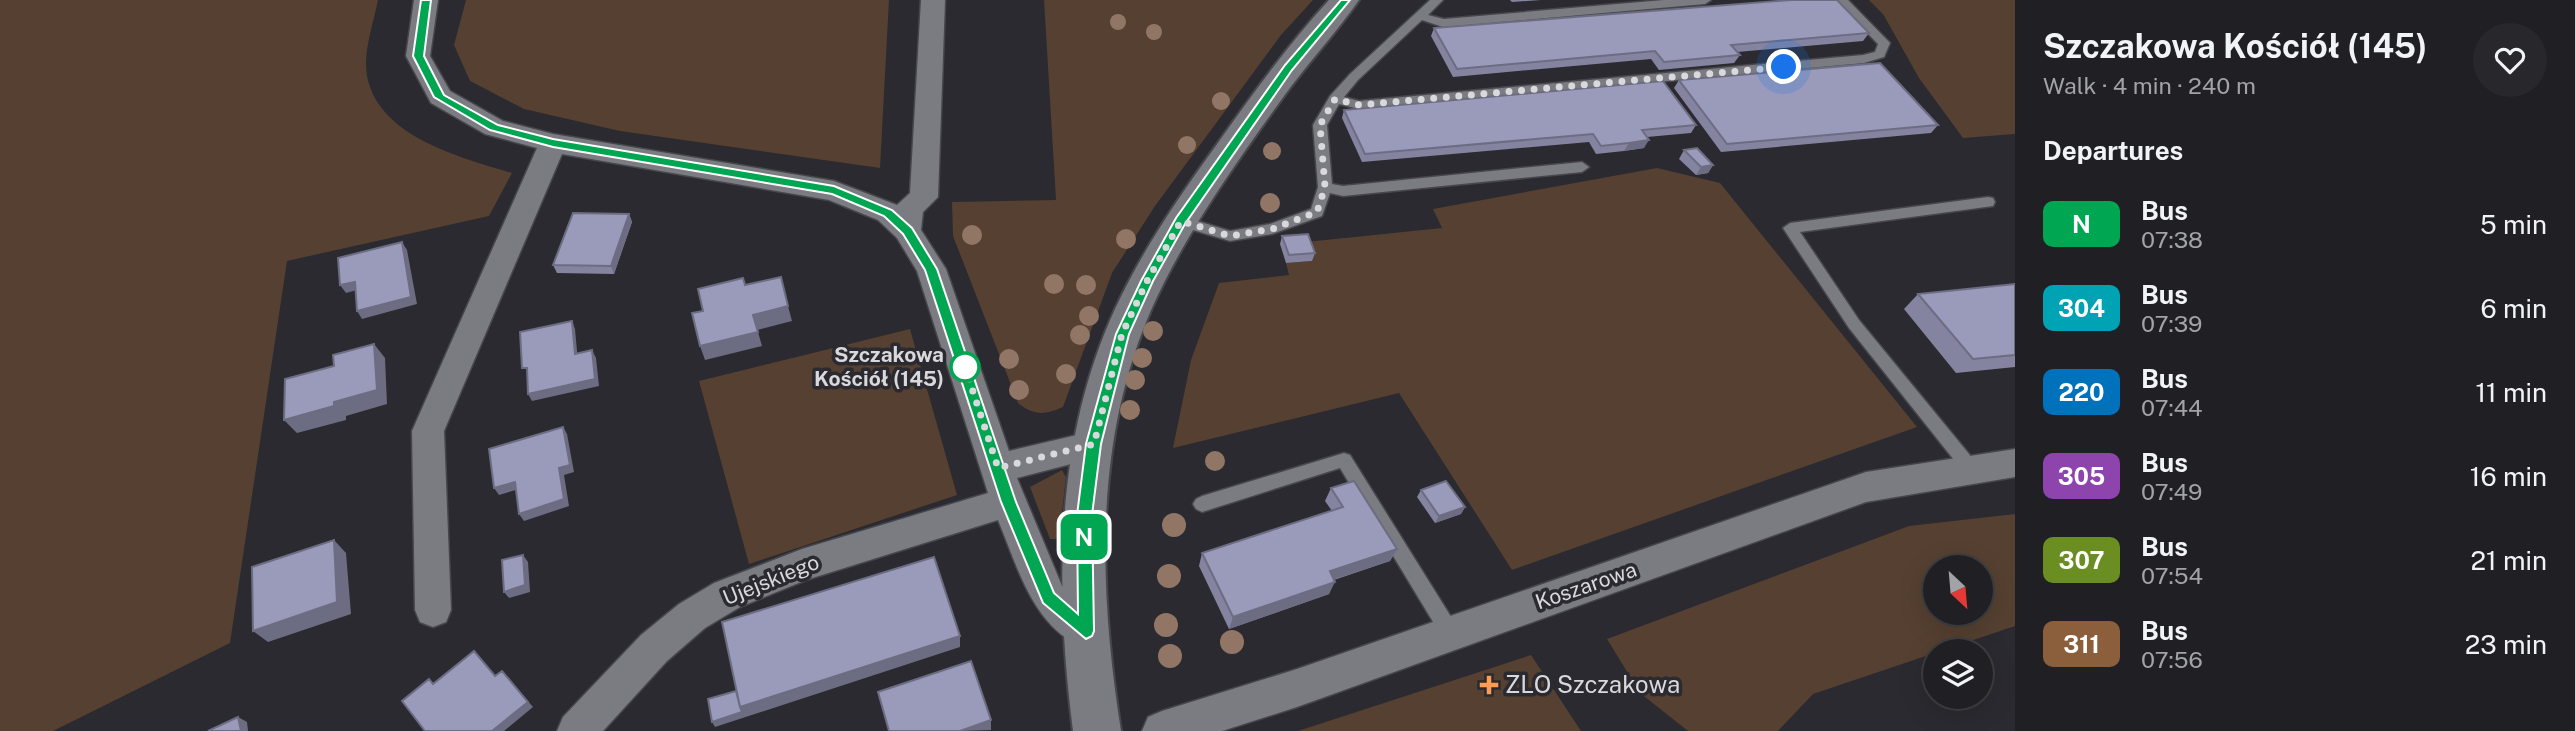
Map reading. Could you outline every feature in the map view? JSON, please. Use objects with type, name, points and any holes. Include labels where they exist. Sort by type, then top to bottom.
[{"type":"street","points":[[426,0],[418,56],[440,97],[494,128],[553,143],[834,191],[888,213],[907,231],[931,269],[1003,485],[1048,598],[1086,631]]},
{"type":"street","points":[[907,231],[909,208],[924,197],[933,0]]},
{"type":"street","points":[[1097,731],[1088,671],[1085,515],[1094,444],[1122,334],[1147,281],[1181,221],[1289,68],[1345,0]]},
{"type":"street","points":[[433,610],[428,432],[553,143]]},
{"type":"street","name":"Ujejskiego","points":[[578,731],[654,648],[692,616],[727,595],[1003,485],[1094,444]]},
{"type":"street","name":"Koszarowa","points":[[1162,731],[1451,634],[1866,487],[2015,463]]},
{"type":"lane","points":[[1181,221],[1230,236],[1272,229],[1317,212],[1325,187],[1320,125],[1335,99],[1354,77],[1437,0]]},
{"type":"lane","points":[[1420,16],[1443,23],[1705,0]]},
{"type":"lane","points":[[1335,99],[1359,105],[1864,60],[1880,54],[1884,43],[1841,0]]},
{"type":"lane","points":[[1325,187],[1343,191],[1583,166]]},
{"type":"lane","points":[[1972,470],[1854,324],[1790,228],[1988,202]]},
{"type":"lane","points":[[1202,504],[1344,460],[1451,634]]},
{"type":"shaded area","points":[[0,0],[378,0],[366,64],[370,88],[382,108],[399,125],[420,139],[467,159],[512,173],[489,216],[287,261],[230,643],[53,731],[0,731]]},
{"type":"shaded area","points":[[466,0],[889,0],[880,168],[620,131],[524,109],[470,81],[454,45]]},
{"type":"shaded area","points":[[1044,0],[1313,0],[1281,35],[1155,206],[1112,273],[1063,407],[1040,413],[1018,403],[953,236],[952,202],[1056,200]]},
{"type":"shaded area","points":[[1869,0],[2015,0],[2015,134],[1963,138],[1919,78],[1883,14]]},
{"type":"shaded area","points":[[1657,168],[1720,183],[1917,427],[1512,570],[1399,393],[1173,448],[1191,360],[1219,283],[1289,275],[1286,263],[1312,261],[1306,242],[1442,228],[1433,209]]},
{"type":"shaded area","points":[[910,329],[957,495],[749,564],[699,381]]},
{"type":"shaded area","points":[[1062,470],[1066,477],[1059,539],[1050,539],[1030,487]]},
{"type":"shaded area","points":[[2015,514],[2015,626],[1976,639],[1923,639],[1923,657],[1813,694],[1778,731],[1688,731],[1640,693],[1607,639],[1909,526]]},
{"type":"shaded area","name":"ZLO Szczakowa","points":[[1531,655],[1581,731],[1298,731]]},
{"type":"building","points":[[1791,0],[1837,0],[1869,33],[1731,45],[1740,55],[1664,62],[1655,51],[1457,69],[1434,28]]},
{"type":"building","points":[[1880,63],[1938,125],[1727,144],[1679,80]]},
{"type":"building","points":[[1663,81],[1696,125],[1642,130],[1649,140],[1601,146],[1593,134],[1365,154],[1344,110]]},
{"type":"building","points":[[1697,148],[1713,165],[1701,167],[1684,150]]},
{"type":"building","points":[[573,213],[629,214],[611,266],[553,265]]},
{"type":"building","points":[[1308,234],[1315,253],[1289,255],[1282,236]]},
{"type":"building","points":[[402,242],[411,297],[357,311],[355,282],[340,285],[338,258]]},
{"type":"building","points":[[781,277],[788,306],[753,315],[758,332],[700,346],[692,313],[703,311],[698,289],[743,278],[745,285]]},
{"type":"building","points":[[2015,284],[2015,355],[1973,359],[1918,294]]},
{"type":"building","points":[[572,321],[575,354],[592,350],[595,379],[528,394],[527,368],[522,368],[520,332]]},
{"type":"building","points":[[374,344],[377,390],[284,420],[285,379],[334,366],[333,355]]},
{"type":"building","points":[[563,427],[570,465],[559,468],[564,499],[519,514],[515,482],[494,488],[489,449]]},
{"type":"building","points":[[1354,481],[1397,549],[1330,571],[1335,582],[1233,617],[1202,553],[1343,507],[1331,488]]},
{"type":"building","points":[[1446,481],[1465,507],[1439,516],[1421,490]]},
{"type":"building","points":[[334,540],[337,602],[253,631],[252,567]]},
{"type":"building","points":[[523,555],[525,585],[504,592],[502,560]]},
{"type":"building","points":[[934,557],[960,636],[740,707],[722,622]]},
{"type":"building","points":[[474,651],[495,676],[502,671],[528,702],[492,731],[425,731],[402,701],[429,679],[433,684]]},
{"type":"building","points":[[971,661],[991,720],[960,731],[889,731],[878,692]]},
{"type":"building","points":[[736,691],[742,712],[712,722],[708,699]]},
{"type":"building","points":[[238,717],[241,731],[208,731]]},
{"type":"bus line","name":"N","points":[[426,0],[418,56],[440,97],[494,128],[553,143],[834,191],[888,213],[907,231],[931,269],[1008,502],[1048,598],[1086,631],[1085,515],[1094,444],[1105,392],[1122,334],[1147,281],[1181,221],[1289,68],[1318,29],[1345,0]]},
{"type":"place","name":"Szczakowa Kościół (145)","points":[[965,367]]},
{"type":"place","name":"ZLO Szczakowa","points":[[1489,685]]},
{"type":"route","points":[[965,367],[998,468],[1094,444],[1105,392],[1122,334],[1147,281],[1181,221],[1230,236],[1272,229],[1317,212],[1325,187],[1320,125],[1335,99],[1359,105],[1784,67]]}]
